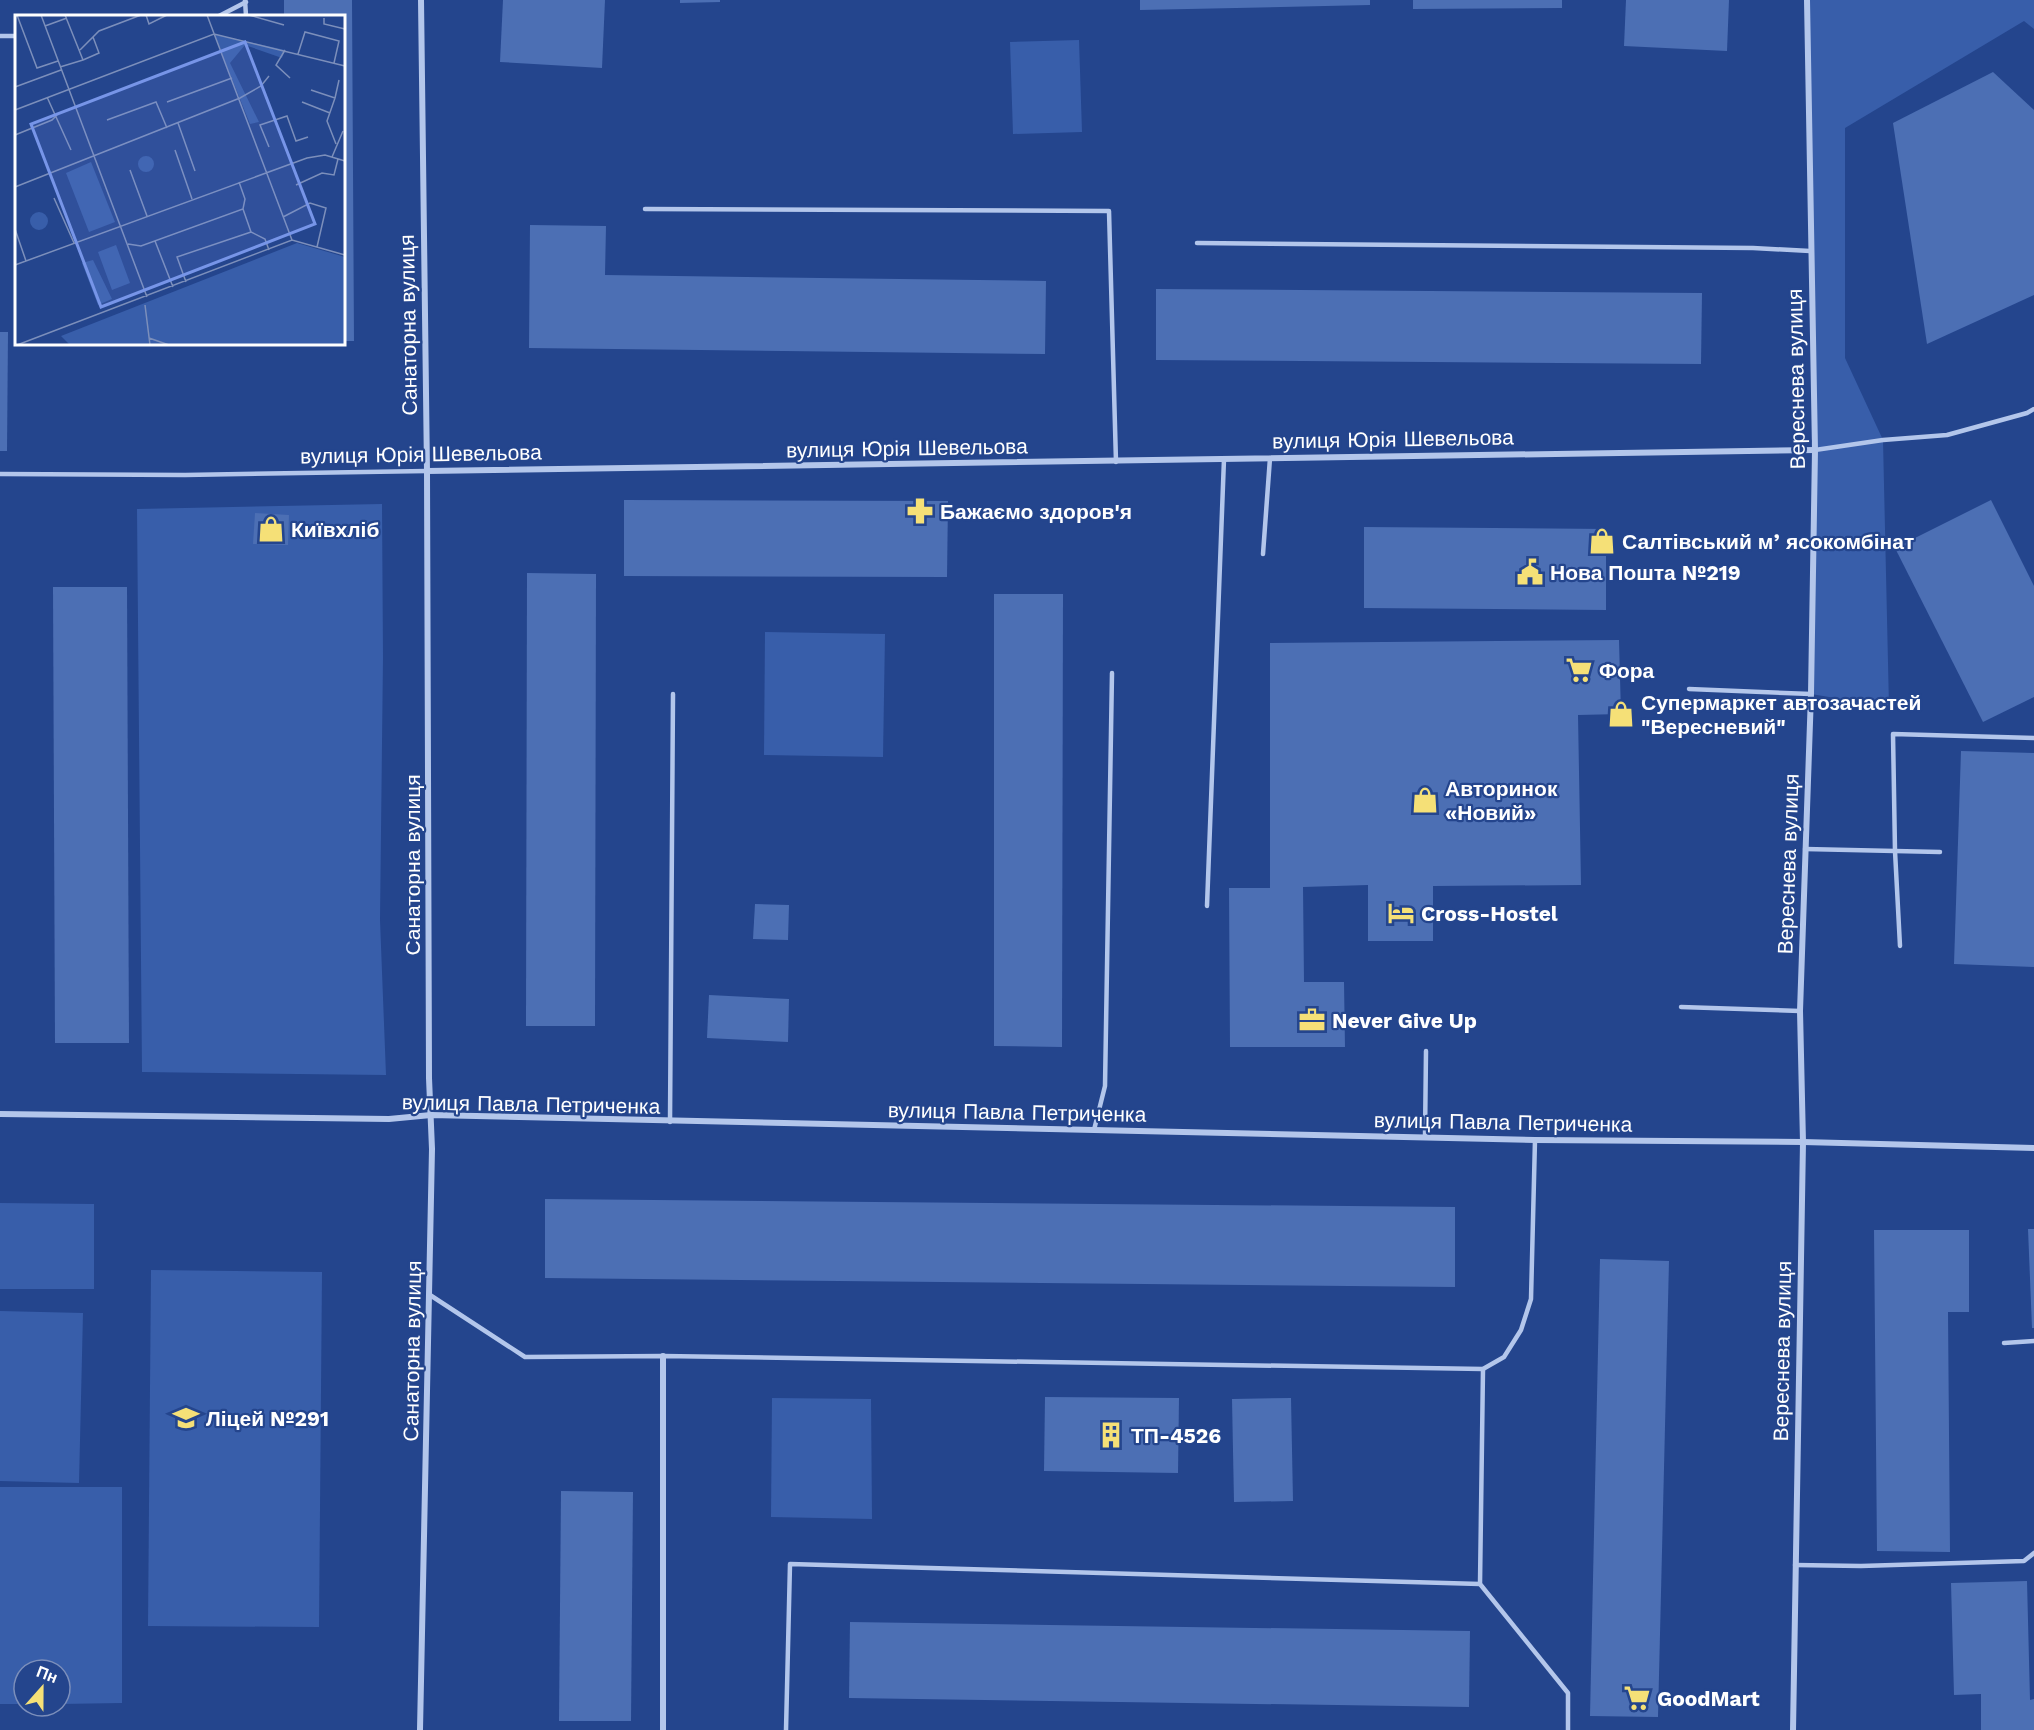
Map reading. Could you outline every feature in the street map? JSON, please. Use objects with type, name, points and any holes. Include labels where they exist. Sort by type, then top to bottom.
[{"type":"street","name":"Санаторна вулиця","points":[[420,1730],[432,1149],[421,0]]},
{"type":"street","name":"Вереснева вулиця","points":[[1793,1730],[1803,1142],[1800,1011],[1811,694],[1815,450],[1807,0]]},
{"type":"street","name":"вулиця Юрія Шевельова","points":[[427,471],[1815,450]]},
{"type":"street","name":"вулиця Павла Петриченка","points":[[0,1114],[389,1119],[431,1115],[1535,1140],[1803,1142],[2034,1148]]},
{"type":"street","points":[[663,1356],[663,1730]]},
{"type":"lane","points":[[221,15],[245,1]]},
{"type":"lane","points":[[645,209],[1109,211],[1116,462]]},
{"type":"lane","points":[[1197,243],[1730,248],[1810,251]]},
{"type":"lane","points":[[1815,450],[1883,440],[1947,435],[2027,413],[2034,409]]},
{"type":"lane","points":[[1263,554],[1270,457]]},
{"type":"lane","points":[[1207,906],[1224,459]]},
{"type":"lane","name":"вулиця Юрія Шевельова","points":[[0,474],[147,475],[427,471]]},
{"type":"lane","points":[[1094,1130],[1105,1086],[1112,673]]},
{"type":"lane","points":[[1689,689],[1811,694]]},
{"type":"lane","points":[[670,1122],[673,694]]},
{"type":"lane","points":[[1900,946],[1895,851],[1893,734],[2034,738]]},
{"type":"lane","points":[[1805,849],[1940,852]]},
{"type":"lane","points":[[1681,1007],[1800,1011]]},
{"type":"lane","points":[[1425,1137],[1426,1051]]},
{"type":"lane","points":[[430,1295],[525,1357],[663,1356],[1483,1369],[1504,1357],[1521,1330],[1531,1299],[1535,1140]]},
{"type":"lane","points":[[2004,1343],[2034,1341]]},
{"type":"lane","points":[[1483,1369],[1480,1584],[1568,1693],[1568,1730]]},
{"type":"lane","points":[[1795,1565],[1861,1566],[2024,1561],[2034,1552]]},
{"type":"lane","points":[[786,1730],[790,1564],[1480,1584]]},
{"type":"shaded area","points":[[1807,0],[2034,0],[2034,29],[2024,21],[1845,128],[1845,358],[1883,440],[1889,707],[1811,694],[1815,450]]},
{"type":"shaded area","points":[[1079,40],[1082,132],[1013,134],[1010,42]]},
{"type":"shaded area","points":[[382,504],[380,920],[386,1075],[142,1072],[137,509]]},
{"type":"shaded area","points":[[765,632],[885,634],[883,757],[764,755]]},
{"type":"shaded area","points":[[0,1203],[94,1204],[94,1289],[0,1289]]},
{"type":"shaded area","points":[[151,1270],[322,1272],[319,1627],[148,1626]]},
{"type":"shaded area","points":[[0,1311],[83,1313],[79,1483],[0,1481]]},
{"type":"shaded area","points":[[772,1398],[871,1399],[872,1519],[771,1517]]},
{"type":"shaded area","points":[[0,1487],[122,1487],[122,1703],[72,1704],[72,1658],[12,1658],[12,1704],[0,1704]]},
{"type":"building","points":[[284,0],[352,0],[354,341],[345,341],[345,15],[284,15]]},
{"type":"building","points":[[503,0],[605,0],[602,68],[500,62]]},
{"type":"building","points":[[680,0],[720,0],[720,2],[680,3]]},
{"type":"building","points":[[1140,0],[1370,0],[1370,5],[1140,10]]},
{"type":"building","points":[[1413,0],[1562,0],[1562,8],[1413,9]]},
{"type":"building","points":[[1626,0],[1729,0],[1727,51],[1624,46]]},
{"type":"building","points":[[1993,72],[2034,110],[2034,295],[1927,344],[1893,123]]},
{"type":"building","points":[[530,225],[606,226],[605,275],[1046,281],[1045,354],[529,348]]},
{"type":"building","points":[[1156,289],[1702,293],[1701,364],[1156,360]]},
{"type":"building","points":[[0,332],[8,332],[7,451],[0,451]]},
{"type":"building","points":[[624,500],[948,501],[947,577],[624,576]]},
{"type":"building","points":[[1991,500],[2034,586],[2034,697],[1983,722],[1895,548]]},
{"type":"building","name":"Київхліб","points":[[255,513],[289,515],[288,545],[253,544]]},
{"type":"building","points":[[1364,527],[1606,529],[1606,610],[1364,608]]},
{"type":"building","points":[[527,573],[596,574],[595,1026],[526,1026]]},
{"type":"building","points":[[53,587],[127,587],[129,1043],[55,1043]]},
{"type":"building","points":[[994,594],[1063,594],[1062,1047],[994,1046]]},
{"type":"building","name":"Авторинок «Новий»","points":[[1619,640],[1621,714],[1578,715],[1581,885],[1433,886],[1433,941],[1368,941],[1368,885],[1303,887],[1304,982],[1344,982],[1345,1047],[1230,1047],[1229,888],[1270,888],[1270,643]]},
{"type":"building","points":[[1961,751],[2034,753],[2034,967],[1954,964]]},
{"type":"building","points":[[755,904],[789,905],[788,940],[753,939]]},
{"type":"building","points":[[709,995],[789,999],[788,1042],[707,1038]]},
{"type":"building","points":[[545,1199],[1455,1207],[1455,1287],[545,1278]]},
{"type":"building","points":[[2028,1229],[2034,1229],[2034,1328],[2032,1328]]},
{"type":"building","points":[[1874,1230],[1969,1230],[1969,1312],[1948,1312],[1950,1552],[1877,1551]]},
{"type":"building","points":[[1600,1259],[1669,1261],[1658,1717],[1590,1716]]},
{"type":"building","name":"ТП-4526","points":[[1045,1397],[1179,1398],[1178,1473],[1044,1471]]},
{"type":"building","points":[[1291,1398],[1293,1501],[1234,1502],[1232,1399]]},
{"type":"building","points":[[561,1491],[633,1492],[631,1721],[559,1721]]},
{"type":"building","points":[[2027,1581],[2030,1700],[2034,1699],[2034,1730],[1981,1730],[1981,1694],[1954,1695],[1951,1583]]},
{"type":"building","points":[[850,1622],[1470,1631],[1469,1707],[849,1698]]},
{"type":"place","name":"Бажаємо здоров'я","points":[[920,511]]},
{"type":"place","name":"Київхліб","points":[[271,529]]},
{"type":"place","name":"Салтівський мʼясокомбінат","points":[[1602,541]]},
{"type":"place","name":"Нова Пошта №219","points":[[1530,572]]},
{"type":"place","name":"Фора","points":[[1579,670]]},
{"type":"place","name":"Супермаркет автозачастей \"Вересневий\"","points":[[1621,714]]},
{"type":"place","name":"Авторинок «Новий»","points":[[1425,800]]},
{"type":"place","name":"Cross-Hostel","points":[[1401,913]]},
{"type":"place","name":"Never Give Up","points":[[1312,1020]]},
{"type":"place","name":"Ліцей №291","points":[[186,1418]]},
{"type":"place","name":"ТП-4526","points":[[1111,1435]]},
{"type":"place","name":"GoodMart","points":[[1637,1698]]}]
